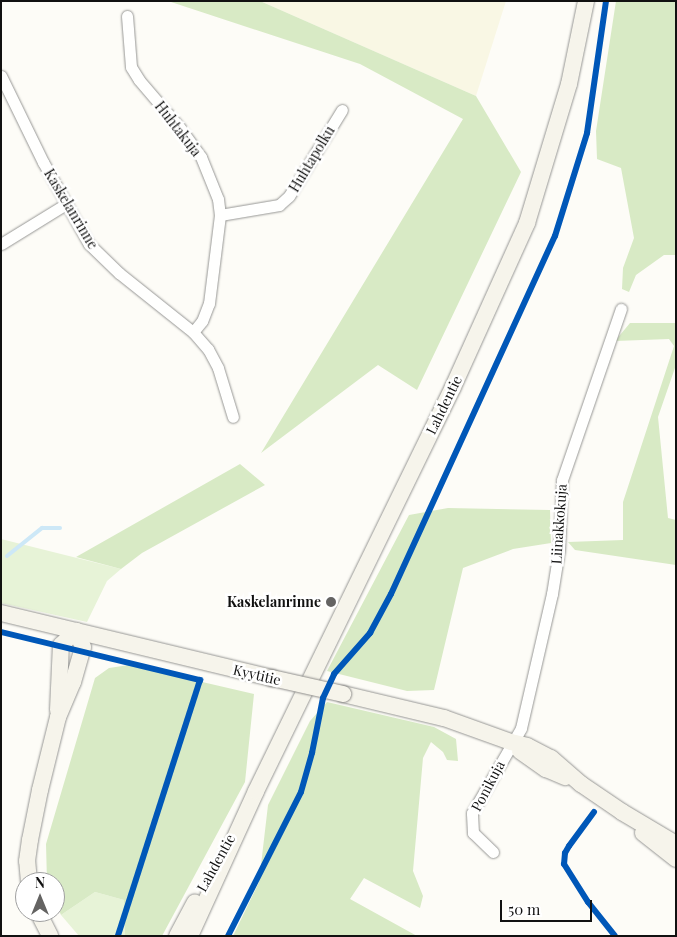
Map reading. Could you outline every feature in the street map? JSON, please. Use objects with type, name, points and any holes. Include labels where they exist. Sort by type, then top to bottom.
[{"type":"main road","name":"Lahdentie","points":[[190,936],[256,791],[453,387],[527,223],[569,84],[586,1]]},
{"type":"main road","name":"Kyytitie","points":[[1,613],[444,718],[511,742],[523,754],[546,769],[581,784],[622,812],[676,844]]},
{"type":"main road","points":[[28,872],[30,840],[58,717],[61,645],[76,631]]},
{"type":"main road","name":"Lahdentie","points":[[177,936],[256,791]]},
{"type":"main road","name":"Kyytitie","points":[[622,812],[647,837],[676,859]]},
{"type":"main road","points":[[43,922],[50,936]]},
{"type":"street","name":"Huhtakuja","points":[[127,16],[131,67],[139,80],[201,156],[215,192],[220,215],[209,303],[202,321],[193,332]]},
{"type":"street","name":"Kaskelanrinne","points":[[1,76],[66,204],[89,244],[101,257],[193,332],[208,349],[218,368],[233,417]]},
{"type":"street","name":"Huhtapolku","points":[[220,215],[279,205],[290,196],[342,110]]},
{"type":"street","points":[[1,244],[66,204]]},
{"type":"street","name":"Liinakkokuja","points":[[511,742],[521,728],[552,594],[559,550],[562,480],[621,309]]},
{"type":"street","name":"Ponikuja","points":[[492,852],[473,833],[472,813],[511,742]]},
{"type":"shaded area","points":[[260,1],[506,1],[476,96]]},
{"type":"green space","points":[[168,1],[260,1],[476,96],[521,172],[417,390],[378,365],[261,453],[463,119],[360,64]]},
{"type":"green space","points":[[616,1],[676,1],[676,255],[664,255],[636,275],[629,292],[622,289],[623,268],[634,238],[621,168],[597,159],[596,131]]},
{"type":"green space","points":[[630,323],[676,323],[676,365],[658,417],[668,518],[676,520],[676,565],[575,550],[568,542],[623,540],[623,502],[674,346],[669,339],[615,341]]},
{"type":"green space","points":[[240,464],[265,485],[142,553],[121,569],[76,557]]},
{"type":"green space","points":[[448,508],[550,510],[551,543],[513,549],[463,568],[434,690],[407,691],[327,671],[409,515]]},
{"type":"green space","points":[[1,539],[121,569],[107,581],[87,622],[1,603]]},
{"type":"green space","points":[[129,665],[254,694],[245,782],[162,936],[125,936],[124,900],[95,892],[65,912],[65,872],[47,872],[46,844],[95,678],[109,668]]},
{"type":"green space","points":[[327,702],[434,727],[456,739],[458,761],[447,760],[443,752],[431,742],[423,758],[413,871],[423,896],[420,908],[364,878],[350,899],[417,936],[233,936],[259,882],[268,805],[310,721]]},
{"type":"green space","points":[[95,892],[124,900],[125,936],[79,936],[65,920],[65,912]]},
{"type":"waterway","points":[[7,556],[42,528],[60,528]]},
{"type":"cycle path","points":[[228,936],[301,792],[312,753],[323,698],[334,674],[370,633],[391,594],[555,236],[587,133],[606,1]]},
{"type":"cycle path","points":[[1,632],[200,680],[118,936]]},
{"type":"cycle path","points":[[594,812],[569,846],[565,853],[564,864],[588,902],[615,936]]},
{"type":"place","name":"Kaskelanrinne","points":[[331,602]]}]
